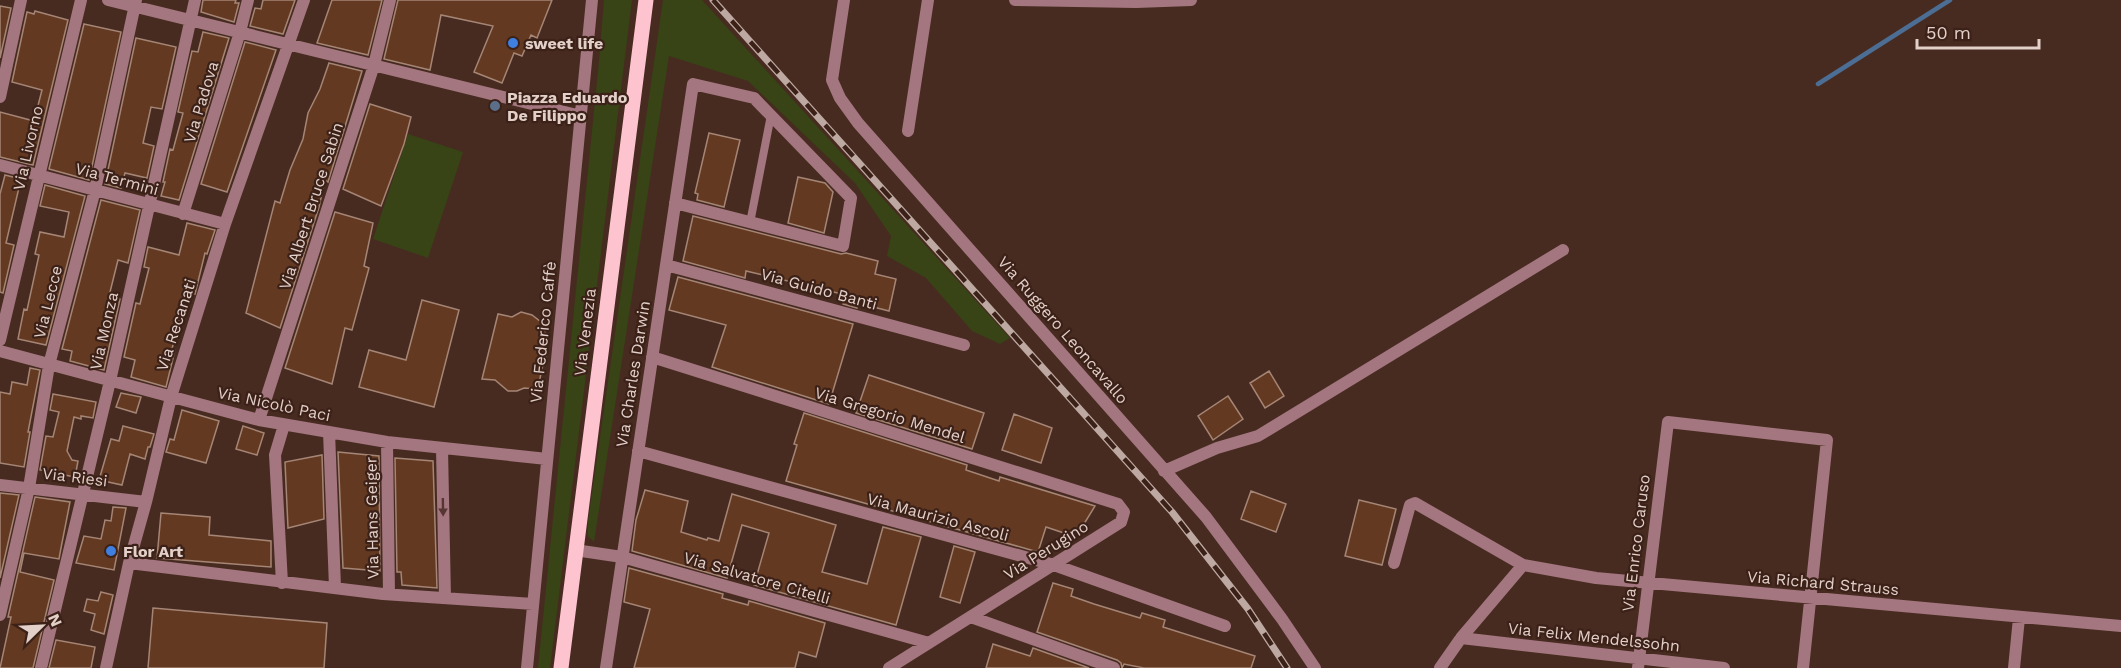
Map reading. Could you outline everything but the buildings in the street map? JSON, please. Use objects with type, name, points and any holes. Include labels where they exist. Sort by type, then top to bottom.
[{"type":"main road","name":"Via Venezia","points":[[561,668],[646,0]]},
{"type":"street","points":[[0,97],[21,0]]},
{"type":"street","name":"Via Livorno","points":[[0,340],[81,0]]},
{"type":"street","points":[[108,0],[135,3],[190,20],[581,116]]},
{"type":"street","name":"Via Monza","points":[[41,668],[110,381],[195,0]]},
{"type":"street","name":"Via Padova","points":[[183,214],[248,0]]},
{"type":"street","name":"Via Recanati","points":[[106,668],[129,562],[171,397],[225,224],[304,0]]},
{"type":"street","name":"Via Albert Bruce Sabin","points":[[259,420],[374,65],[390,0]]},
{"type":"street","name":"Via Federico Caffè","points":[[527,668],[592,0]]},
{"type":"street","name":"Via Ruggero Leoncavallo","points":[[844,0],[832,80],[840,98],[858,123],[1206,517],[1282,619],[1315,668]]},
{"type":"street","points":[[908,131],[928,0]]},
{"type":"street","points":[[1015,0],[1136,2],[1191,0]]},
{"type":"street","name":"Via Lecce","points":[[0,615],[29,488],[50,365],[94,190],[135,3]]},
{"type":"street","name":"Via Charles Darwin","points":[[606,668],[693,84],[754,98],[771,115]]},
{"type":"street","points":[[675,203],[843,246],[851,198],[771,115]]},
{"type":"street","name":"Via Termini","points":[[0,165],[225,224]]},
{"type":"street","points":[[1164,471],[1217,448],[1258,436],[1563,250]]},
{"type":"street","name":"Via Guido Banti","points":[[666,265],[964,345]]},
{"type":"street","name":"Via Nicolò Paci","points":[[0,351],[284,425],[387,442],[547,459]]},
{"type":"street","name":"Via Gregorio Mendel","points":[[652,357],[1118,504]]},
{"type":"street","name":"Via Enrico Caruso","points":[[1638,663],[1668,422],[1827,440],[1809,598]]},
{"type":"street","points":[[282,583],[275,455],[284,425]]},
{"type":"street","points":[[329,432],[335,588]]},
{"type":"street","name":"Via Hans Geiger","points":[[387,442],[389,594]]},
{"type":"street","points":[[442,448],[445,598]]},
{"type":"street","name":"Via Maurizio Ascoli","points":[[638,451],[1054,565],[1225,626]]},
{"type":"street","name":"Via Riesi","points":[[0,484],[146,502]]},
{"type":"street","name":"Via Richard Strauss","points":[[1394,563],[1410,505],[1415,503],[1523,565],[1596,578],[2121,626]]},
{"type":"street","name":"Via Perugino","points":[[889,668],[1121,522],[1124,512],[1118,504]]},
{"type":"street","name":"Via Salvatore Citelli","points":[[575,550],[622,557],[929,643]]},
{"type":"street","points":[[129,562],[282,583],[389,594],[533,604]]},
{"type":"street","points":[[1440,668],[1461,638],[1523,565]]},
{"type":"street","points":[[1803,668],[1809,598]]},
{"type":"street","points":[[971,617],[1114,668]]},
{"type":"street","points":[[2014,668],[2019,618]]},
{"type":"street","name":"Via Felix Mendelssohn","points":[[1461,638],[1638,663],[1724,668]]},
{"type":"lane","points":[[750,222],[771,115]]},
{"type":"green space","points":[[604,0],[632,0],[550,668],[538,668],[599,61]]},
{"type":"green space","points":[[663,0],[702,0],[1010,338],[1000,344],[972,331],[926,278],[887,256],[891,236],[855,183],[748,81],[669,56],[594,542],[588,536],[588,521]]},
{"type":"green space","points":[[408,134],[463,152],[428,258],[373,239]]},
{"type":"waterway","points":[[1818,84],[1950,0]]},
{"type":"railway","points":[[713,0],[1172,512],[1248,609],[1287,668]]},
{"type":"place","name":"sweet life","points":[[513,43]]},
{"type":"place","name":"Piazza Eduardo De Filippo","points":[[495,106]]},
{"type":"place","name":"Flor Art","points":[[111,551]]}]
